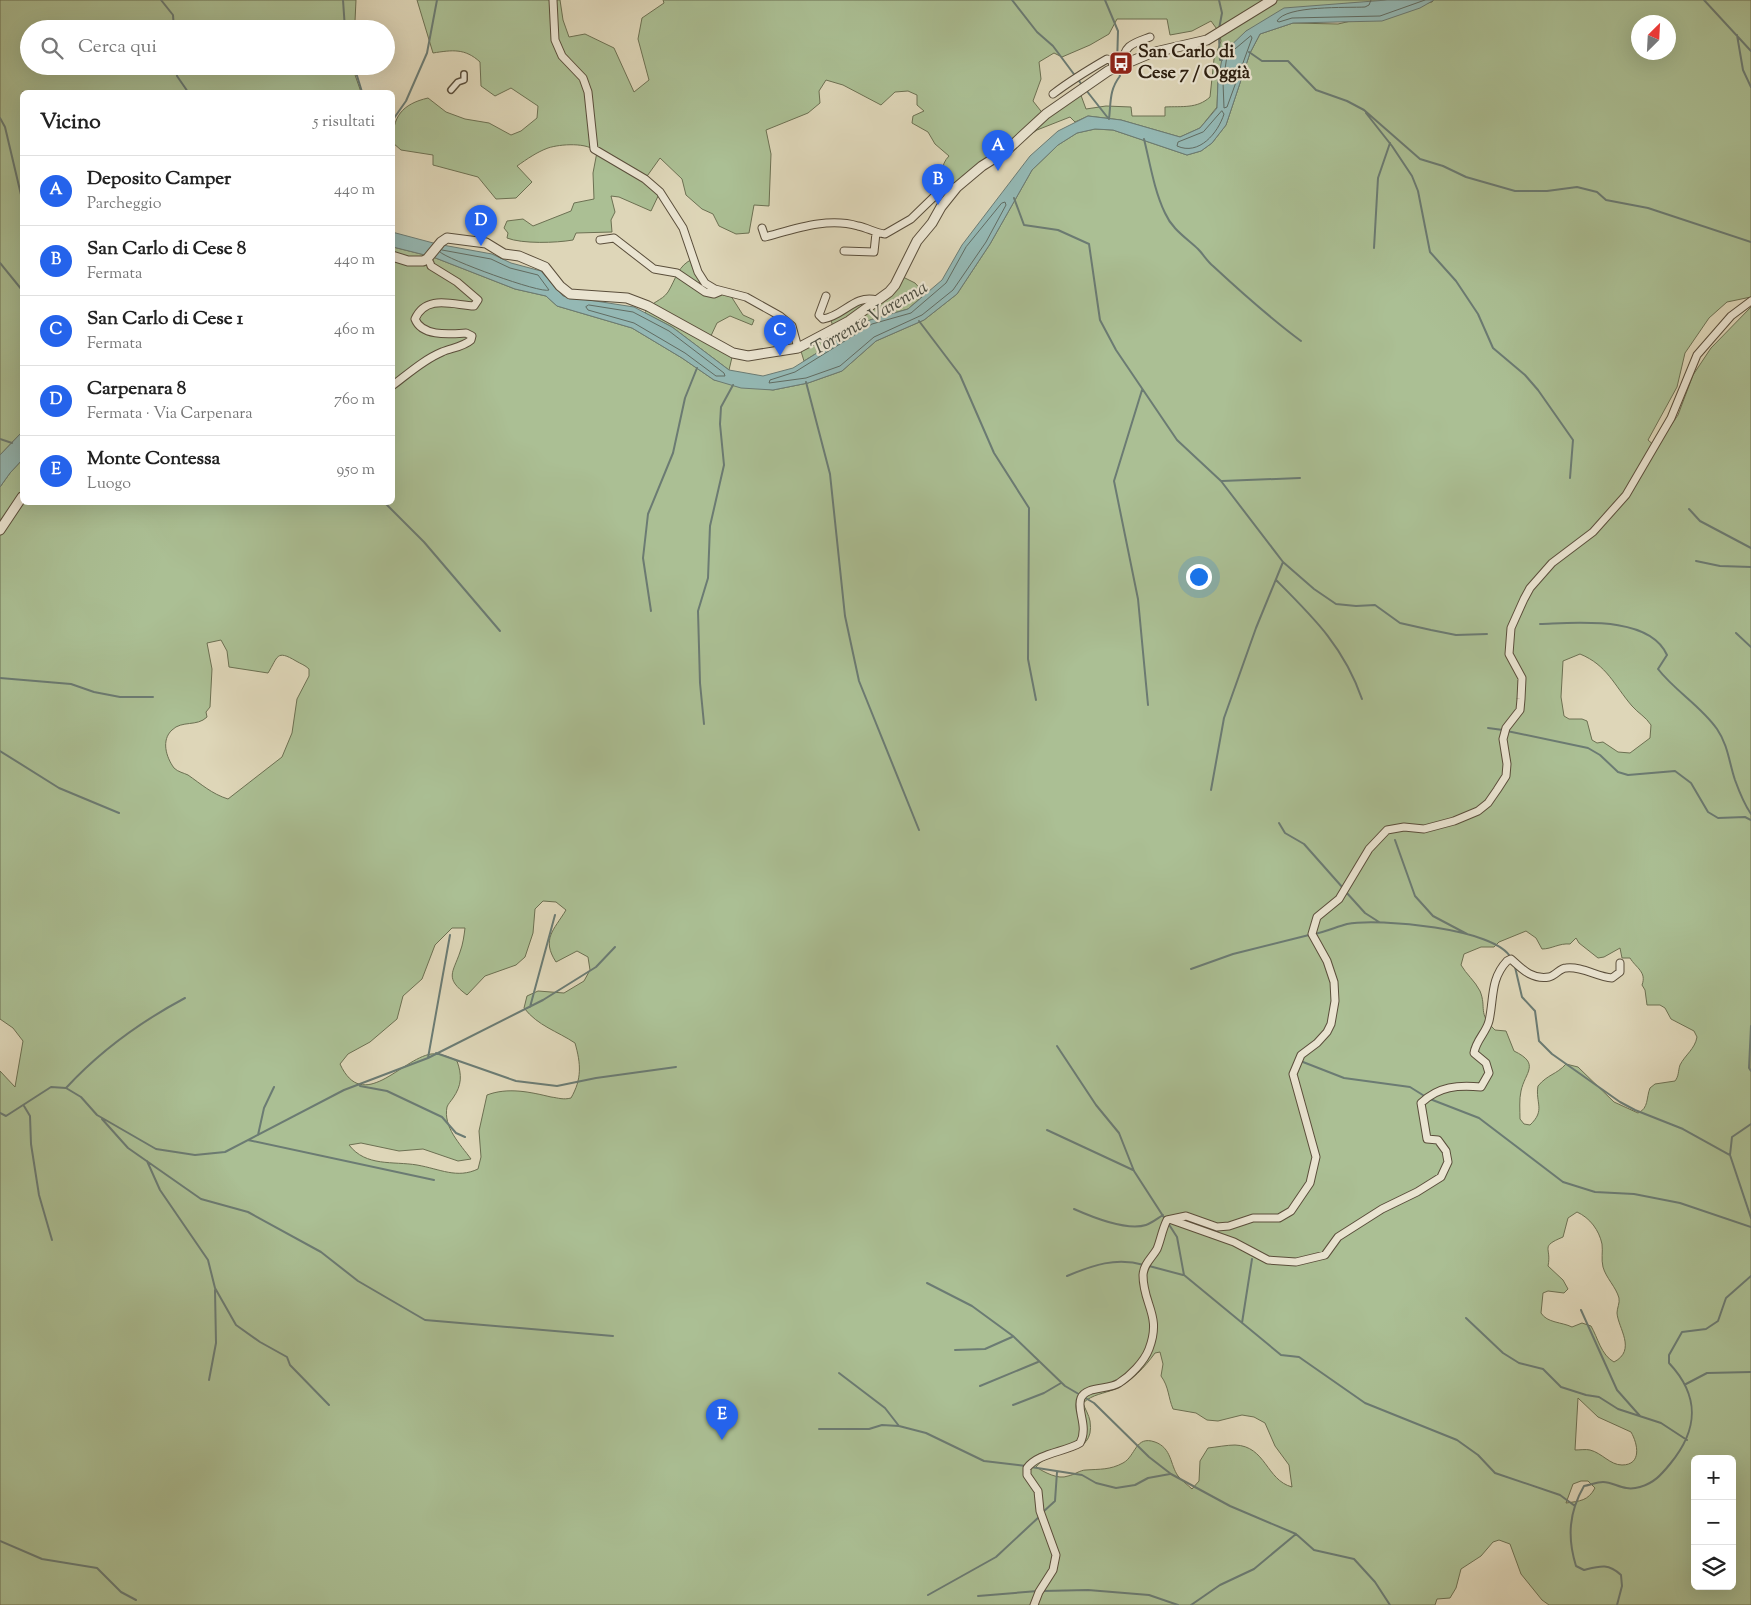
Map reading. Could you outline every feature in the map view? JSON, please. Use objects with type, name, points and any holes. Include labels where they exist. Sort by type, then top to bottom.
[{"type":"street","points":[[553,0],[555,40],[562,56],[583,78],[588,92],[594,149],[645,180],[660,192],[683,228],[698,272],[705,283],[721,291],[746,298],[780,316],[792,326],[797,336],[798,348]]},
{"type":"street","points":[[429,261],[441,242],[447,238],[486,242],[504,254],[519,256],[545,267],[560,286],[570,294],[627,298],[648,306],[733,353],[748,356],[798,348],[849,321],[889,292],[895,285],[917,241],[957,187],[982,166],[1006,151],[1046,114],[1119,66],[1151,53],[1207,40],[1272,0]]},
{"type":"street","points":[[1119,66],[1123,53],[1127,48],[1150,37]]},
{"type":"street","points":[[1053,94],[1071,80],[1107,59],[1112,60],[1119,66]]},
{"type":"street","points":[[451,90],[458,82],[464,80],[464,74]]},
{"type":"street","points":[[762,228],[765,237],[811,225],[829,223],[858,226],[876,233],[885,234],[895,230],[923,208],[943,188],[957,187]]},
{"type":"street","points":[[844,251],[874,252],[876,233]]},
{"type":"street","points":[[600,240],[614,238],[654,269],[677,274],[705,292],[714,294],[721,291]]},
{"type":"street","points":[[395,257],[408,261],[429,261]]},
{"type":"street","points":[[395,384],[413,369],[441,352],[467,344],[471,340],[472,336],[466,333],[424,332],[417,326],[415,319],[418,312],[431,304],[442,302],[474,306],[478,300],[457,282],[431,266],[429,261]]},
{"type":"street","points":[[826,296],[819,315],[823,319],[830,317],[860,299],[868,297],[877,300]]},
{"type":"street","points":[[1034,1605],[1039,1592],[1053,1570],[1056,1555],[1040,1511],[1038,1492],[1027,1475],[1027,1468],[1031,1462],[1080,1443],[1084,1428],[1080,1405],[1081,1398],[1086,1392],[1119,1383],[1146,1356],[1155,1326],[1145,1288],[1145,1265],[1156,1251],[1161,1232],[1168,1220],[1186,1216],[1217,1227],[1229,1226],[1253,1218],[1279,1218],[1291,1211],[1310,1183],[1316,1156],[1293,1074],[1301,1055],[1317,1043],[1327,1032],[1331,1024],[1335,1001],[1334,982],[1327,962],[1312,934],[1317,916],[1339,899],[1369,848],[1387,830],[1404,827],[1424,829],[1454,821],[1478,811],[1497,790],[1506,776],[1507,764],[1503,739],[1506,728],[1520,710],[1522,678],[1509,654],[1511,628],[1520,607],[1530,588],[1552,563],[1593,532],[1626,495],[1671,418],[1697,355],[1731,316],[1751,301]]},
{"type":"street","points":[[0,530],[20,500]]},
{"type":"street","points":[[1172,1220],[1234,1242],[1268,1260],[1296,1262],[1325,1255],[1338,1237],[1441,1177],[1448,1162],[1446,1151],[1438,1140],[1427,1138],[1421,1103],[1432,1093],[1459,1085],[1481,1087],[1489,1073],[1486,1063],[1474,1053],[1475,1044],[1489,1020],[1495,979],[1506,961],[1511,959],[1532,977],[1549,977],[1565,968],[1582,969],[1600,977],[1612,978],[1620,972],[1620,963]]},
{"type":"green space","points":[[0,0],[356,0],[355,20],[20,20],[20,75],[355,75],[360,90],[20,90],[20,434],[0,455]]},
{"type":"green space","points":[[417,0],[560,0],[563,20],[569,37],[585,34],[614,48],[634,92],[649,80],[638,39],[642,18],[664,3],[663,0],[1387,0],[1246,31],[1218,81],[1217,107],[1200,128],[1180,137],[1121,120],[1088,116],[1075,122],[1070,117],[1037,130],[957,187],[943,188],[943,167],[949,156],[935,144],[928,132],[912,123],[913,116],[924,111],[917,105],[917,95],[908,91],[895,92],[881,105],[843,85],[826,80],[819,91],[820,103],[808,113],[766,130],[771,154],[769,206],[754,205],[749,233],[736,234],[719,226],[713,214],[702,209],[686,195],[682,179],[660,158],[645,179],[660,192],[651,211],[619,197],[611,196],[615,212],[611,220],[612,232],[576,233],[573,240],[558,242],[530,242],[507,238],[508,233],[504,228],[507,221],[523,219],[533,226],[571,211],[574,203],[594,199],[593,173],[597,152],[581,145],[559,146],[544,150],[517,166],[532,182],[516,198],[496,199],[478,177],[433,165],[433,155],[401,150],[395,145],[395,124],[400,113],[411,104],[428,98],[446,112],[465,119],[489,123],[511,135],[521,131],[537,118],[538,106],[511,88],[495,96],[481,86],[480,62],[474,57],[464,52],[446,51],[433,53]],"holes":[[[1117,19],[1167,19],[1170,35],[1192,31],[1211,21],[1219,32],[1221,41],[1214,59],[1210,97],[1205,101],[1189,106],[1165,107],[1165,116],[1132,116],[1131,107],[1106,106],[1086,109],[1079,90],[1044,115],[1033,101],[1041,79],[1039,62],[1054,53],[1062,57],[1090,45],[1109,34]]]},
{"type":"green space","points":[[1434,0],[1751,0],[1751,297],[1727,302],[1709,318],[1685,353],[1677,387],[1648,440],[1656,447],[1678,415],[1693,375],[1711,348],[1751,307],[1751,1605],[1549,1605],[1542,1600],[1521,1574],[1510,1544],[1499,1540],[1493,1542],[1481,1556],[1461,1569],[1456,1588],[1450,1598],[1437,1599],[1435,1605],[0,1605],[0,1071],[15,1087],[23,1041],[13,1028],[0,1019],[0,487],[10,473],[20,462],[20,505],[395,505],[395,248],[433,257],[515,289],[546,296],[557,306],[632,328],[714,380],[773,390],[808,383],[842,371],[876,341],[924,320],[957,294],[990,244],[1032,170],[1058,145],[1077,133],[1095,129],[1113,130],[1187,155],[1201,151],[1212,143],[1226,125],[1250,53],[1260,34],[1293,23],[1338,24]],"holes":[[[221,640],[227,651],[229,667],[268,673],[278,656],[281,655],[289,657],[309,669],[309,676],[297,699],[292,733],[282,757],[228,799],[212,792],[188,775],[174,768],[166,749],[167,739],[172,730],[180,725],[199,722],[207,717],[206,712],[210,707],[212,669],[207,643]],[[1580,654],[1604,670],[1632,706],[1651,725],[1650,738],[1630,753],[1618,752],[1603,742],[1597,743],[1592,740],[1587,721],[1569,719],[1564,716],[1561,697],[1563,661]],[[543,901],[556,902],[566,910],[549,941],[556,962],[577,951],[588,957],[590,970],[584,981],[564,993],[538,991],[527,996],[524,1008],[542,1024],[575,1043],[579,1078],[571,1098],[561,1099],[527,1092],[511,1091],[487,1095],[479,1131],[481,1157],[478,1169],[470,1172],[456,1173],[417,1165],[380,1162],[363,1157],[356,1152],[349,1145],[361,1143],[399,1151],[423,1149],[458,1161],[471,1159],[453,1135],[446,1114],[447,1106],[460,1084],[460,1071],[457,1061],[441,1055],[431,1054],[419,1058],[383,1080],[371,1084],[360,1084],[349,1078],[340,1064],[348,1054],[370,1042],[397,1019],[403,996],[422,979],[435,945],[452,928],[465,928],[462,946],[452,975],[455,984],[467,995],[485,976],[516,965],[525,957],[533,933],[535,909]],[[1526,931],[1536,938],[1542,949],[1570,944],[1576,938],[1579,943],[1598,958],[1604,957],[1620,948],[1622,958],[1630,958],[1642,973],[1642,985],[1645,990],[1647,1005],[1660,1005],[1665,1008],[1671,1019],[1694,1031],[1697,1037],[1694,1045],[1682,1061],[1675,1081],[1655,1084],[1650,1088],[1646,1106],[1638,1113],[1614,1102],[1578,1067],[1566,1064],[1538,1086],[1538,1115],[1530,1125],[1524,1124],[1520,1119],[1520,1098],[1529,1064],[1527,1060],[1514,1051],[1506,1031],[1495,1030],[1489,1024],[1484,1015],[1480,991],[1461,965],[1464,954],[1481,947],[1494,947],[1499,942]],[[1577,1212],[1590,1221],[1599,1234],[1602,1244],[1603,1267],[1619,1298],[1617,1313],[1625,1345],[1621,1357],[1614,1362],[1603,1351],[1591,1326],[1582,1323],[1572,1327],[1551,1321],[1541,1313],[1543,1293],[1548,1291],[1564,1293],[1568,1289],[1563,1280],[1548,1266],[1548,1248],[1551,1243],[1563,1237],[1568,1218]],[[1160,1352],[1163,1364],[1161,1376],[1166,1384],[1173,1409],[1196,1413],[1207,1420],[1218,1421],[1242,1415],[1254,1417],[1265,1423],[1275,1446],[1289,1465],[1292,1487],[1276,1478],[1253,1451],[1235,1445],[1208,1448],[1200,1461],[1199,1481],[1192,1489],[1175,1472],[1165,1448],[1155,1442],[1148,1441],[1143,1441],[1123,1463],[1109,1468],[1084,1470],[1060,1477],[1051,1475],[1036,1467],[1043,1461],[1079,1447],[1086,1441],[1090,1433],[1090,1421],[1083,1403],[1127,1382],[1137,1374],[1155,1353]],[[1578,1398],[1598,1417],[1631,1432],[1637,1448],[1633,1462],[1622,1465],[1614,1463],[1590,1450],[1575,1450]],[[1588,1481],[1595,1488],[1586,1498],[1566,1503],[1573,1484]]]},
{"type":"green space","points":[[693,259],[705,283],[729,293],[743,315],[754,320],[752,325],[730,316],[717,323],[709,340],[733,353],[729,370],[672,327],[645,313],[650,306],[668,292],[684,265]]},
{"type":"green space","points":[[899,275],[915,283],[925,294],[908,309],[870,320],[804,361],[800,348],[834,330],[830,317],[847,306],[877,299]]},
{"type":"water","points":[[1387,0],[1434,0],[1420,8],[1382,21],[1293,23],[1260,34],[1250,53],[1226,125],[1212,143],[1201,151],[1187,155],[1113,130],[1095,129],[1077,133],[1058,145],[1032,170],[990,244],[957,294],[924,320],[876,341],[842,371],[808,383],[773,390],[741,388],[714,380],[632,328],[557,306],[546,296],[515,289],[433,257],[395,248],[395,233],[437,244],[492,254],[511,263],[541,271],[563,296],[634,307],[672,327],[729,370],[763,376],[793,368],[870,320],[908,309],[942,280],[962,245],[1030,156],[1058,131],[1088,116],[1121,120],[1180,137],[1200,128],[1217,108],[1218,81],[1223,53],[1246,31],[1284,8]]},
{"type":"water","points":[[20,434],[20,462],[0,487],[0,455]]},
{"type":"waterway","points":[[161,0],[173,15],[173,20]]},
{"type":"waterway","points":[[343,0],[344,20]]},
{"type":"waterway","points":[[395,117],[406,101],[427,53],[437,0]]},
{"type":"waterway","points":[[1012,0],[1037,32],[1053,46],[1082,85]]},
{"type":"waterway","points":[[1105,0],[1118,31],[1117,65]]},
{"type":"waterway","points":[[1219,0],[1222,13],[1219,29]]},
{"type":"waterway","points":[[1704,0],[1751,51]]},
{"type":"waterway","points":[[1737,35],[1743,70],[1751,87]]},
{"type":"waterway","points":[[1219,37],[1220,60],[1222,60]]},
{"type":"waterway","points":[[1249,52],[1262,61],[1288,61],[1316,90],[1347,101],[1364,110],[1420,159],[1443,166],[1466,177],[1515,191],[1547,191],[1577,187],[1597,192],[1606,200],[1648,208],[1751,242]]},
{"type":"waterway","points":[[1109,119],[1112,92],[1120,76],[1118,70]]},
{"type":"waterway","points":[[177,75],[187,90]]},
{"type":"waterway","points":[[357,75],[361,90]]},
{"type":"waterway","points":[[1086,90],[1108,118]]},
{"type":"waterway","points":[[1366,113],[1392,146],[1412,176],[1418,191],[1430,252],[1456,281],[1478,314],[1493,348],[1525,375],[1538,390],[1573,440],[1570,478]]},
{"type":"waterway","points":[[0,118],[5,127],[20,191]]},
{"type":"waterway","points":[[1144,139],[1158,195],[1171,224],[1234,285],[1301,341]]},
{"type":"waterway","points":[[1374,248],[1378,178],[1390,143]]},
{"type":"waterway","points":[[1014,198],[1024,225],[1058,230],[1089,244],[1100,320],[1116,350],[1177,440],[1221,481],[1283,562],[1314,589],[1336,604],[1375,605],[1400,623],[1456,635],[1487,634]]},
{"type":"waterway","points":[[0,263],[20,288]]},
{"type":"waterway","points":[[919,321],[960,375],[994,453],[1029,508],[1028,659],[1036,700]]},
{"type":"waterway","points":[[651,611],[643,558],[648,514],[673,453],[685,398],[697,368]]},
{"type":"waterway","points":[[806,382],[830,474],[845,616],[859,681],[919,830]]},
{"type":"waterway","points":[[704,724],[700,683],[698,611],[708,578],[710,526],[724,465],[720,424],[721,407],[733,385]]},
{"type":"waterway","points":[[1142,390],[1114,481],[1138,599],[1148,705]]},
{"type":"waterway","points":[[0,439],[12,443]]},
{"type":"waterway","points":[[1222,481],[1300,478]]},
{"type":"waterway","points":[[387,505],[424,542],[500,631]]},
{"type":"waterway","points":[[1689,509],[1700,521],[1751,548]]},
{"type":"waterway","points":[[1696,561],[1720,566],[1751,567]]},
{"type":"waterway","points":[[1211,790],[1224,718],[1256,628],[1283,562]]},
{"type":"waterway","points":[[1276,580],[1303,607],[1337,649],[1355,681],[1362,699]]},
{"type":"waterway","points":[[1540,624],[1610,624],[1628,627],[1645,633],[1658,642],[1667,655],[1658,669],[1711,721],[1721,735],[1738,789],[1751,814]]},
{"type":"waterway","points":[[1736,633],[1751,647]]},
{"type":"waterway","points":[[0,678],[71,684],[94,692],[120,697],[153,697]]},
{"type":"waterway","points":[[1488,728],[1503,730]]},
{"type":"waterway","points":[[1507,731],[1588,748],[1600,755],[1618,772],[1628,775],[1675,771],[1691,783],[1708,812],[1718,818],[1745,817],[1751,820]]},
{"type":"waterway","points":[[0,751],[59,788],[119,813]]},
{"type":"waterway","points":[[1279,823],[1285,833],[1304,844],[1343,888]]},
{"type":"waterway","points":[[1395,840],[1415,896],[1433,916],[1467,934]]},
{"type":"waterway","points":[[1346,892],[1365,913],[1379,922]]},
{"type":"waterway","points":[[530,1007],[555,915]]},
{"type":"waterway","points":[[1314,934],[1347,924],[1362,923],[1409,924],[1435,927],[1483,939],[1501,948],[1511,958]]},
{"type":"waterway","points":[[428,1058],[450,935]]},
{"type":"waterway","points":[[1191,969],[1233,954],[1309,935]]},
{"type":"waterway","points":[[0,1113],[6,1116],[51,1087],[66,1088],[81,1097],[97,1115],[156,1149],[195,1155],[225,1152],[344,1090],[428,1058],[543,1000],[596,967],[615,947]]},
{"type":"waterway","points":[[1515,967],[1522,997],[1535,1011],[1539,1041],[1552,1054],[1620,1102],[1683,1129],[1730,1155]]},
{"type":"waterway","points":[[66,1088],[107,1049],[152,1017],[185,998]]},
{"type":"waterway","points":[[1751,1026],[1749,1068],[1751,1071]]},
{"type":"waterway","points":[[1057,1046],[1096,1105],[1119,1133],[1134,1171],[1165,1219]]},
{"type":"waterway","points":[[436,1053],[516,1081],[557,1086],[596,1078],[676,1067]]},
{"type":"waterway","points":[[1303,1062],[1344,1078],[1410,1087],[1426,1097]]},
{"type":"waterway","points":[[360,1086],[387,1091],[442,1117],[456,1133],[465,1137]]},
{"type":"waterway","points":[[258,1135],[264,1108],[274,1087]]},
{"type":"waterway","points":[[1430,1099],[1479,1118],[1563,1182],[1595,1192],[1634,1194],[1680,1203],[1751,1227]]},
{"type":"waterway","points":[[24,1106],[30,1116],[31,1144],[39,1195],[52,1240]]},
{"type":"waterway","points":[[102,1119],[128,1148],[201,1199],[248,1212],[321,1252],[358,1281],[425,1320],[613,1336]]},
{"type":"waterway","points":[[1751,1124],[1732,1137],[1730,1155],[1751,1218]]},
{"type":"waterway","points":[[1047,1130],[1133,1170]]},
{"type":"waterway","points":[[248,1140],[434,1180]]},
{"type":"waterway","points":[[147,1161],[160,1190],[208,1260],[215,1288],[236,1325],[260,1342],[287,1357],[290,1365],[329,1405]]},
{"type":"waterway","points":[[1074,1209],[1090,1216],[1129,1226],[1146,1225],[1163,1215]]},
{"type":"waterway","points":[[1168,1223],[1177,1237],[1184,1275],[1281,1355],[1299,1357],[1365,1403],[1457,1440],[1478,1455],[1495,1473],[1560,1495],[1575,1506]]},
{"type":"waterway","points":[[1242,1323],[1252,1259]]},
{"type":"waterway","points":[[1067,1276],[1105,1263],[1124,1262],[1144,1265]]},
{"type":"waterway","points":[[1149,1266],[1183,1275]]},
{"type":"waterway","points":[[1617,1605],[1622,1586],[1621,1575],[1604,1566],[1584,1570],[1576,1566],[1571,1545],[1571,1525],[1575,1505],[1584,1486],[1598,1482],[1607,1482],[1624,1488],[1634,1488],[1649,1483],[1663,1472],[1680,1451],[1691,1425],[1691,1400],[1679,1375],[1669,1363],[1669,1355],[1682,1332],[1706,1329],[1718,1321],[1726,1298],[1751,1276]]},
{"type":"waterway","points":[[927,1283],[972,1306],[1013,1336],[1065,1386],[1094,1403],[1149,1457],[1171,1474],[1230,1506],[1296,1534],[1314,1550],[1354,1559],[1375,1582],[1390,1605]]},
{"type":"waterway","points":[[209,1380],[216,1343],[215,1290]]},
{"type":"waterway","points":[[1581,1310],[1617,1390],[1640,1416]]},
{"type":"waterway","points":[[1466,1318],[1503,1353],[1519,1363],[1543,1369],[1561,1387],[1599,1397],[1618,1409],[1661,1423],[1687,1440]]},
{"type":"waterway","points":[[955,1350],[985,1349],[1012,1337]]},
{"type":"waterway","points":[[980,1386],[1038,1362]]},
{"type":"waterway","points":[[1686,1384],[1707,1373],[1751,1372]]},
{"type":"waterway","points":[[839,1373],[885,1408],[899,1426]]},
{"type":"waterway","points":[[1013,1405],[1044,1393],[1061,1383]]},
{"type":"waterway","points":[[819,1429],[869,1429],[882,1425],[899,1426],[926,1433],[984,1461],[1026,1466]]},
{"type":"waterway","points":[[1031,1467],[1082,1475],[1096,1483],[1116,1488],[1135,1485],[1148,1478],[1170,1474]]},
{"type":"waterway","points":[[1043,1512],[1055,1501],[1057,1472]]},
{"type":"waterway","points":[[928,1595],[996,1557],[1040,1516]]},
{"type":"waterway","points":[[1191,1605],[1220,1585],[1254,1569],[1296,1534]]},
{"type":"waterway","points":[[0,1541],[42,1559],[97,1568],[121,1592],[136,1600]]},
{"type":"waterway","points":[[1043,1591],[1088,1590],[1149,1595],[1178,1605]]},
{"type":"waterway","points":[[978,1596],[1038,1591]]},
{"type":"place","name":"San Carlo di Cese 7 / Oggià","points":[[1121,63]]},
{"type":"place","name":"Deposito Camper","points":[[998,171]]},
{"type":"place","name":"San Carlo di Cese 8","points":[[938,205]]},
{"type":"place","name":"Carpenara 8","points":[[481,246]]},
{"type":"place","name":"San Carlo di Cese 1","points":[[780,356]]},
{"type":"place","name":"Monte Contessa","points":[[722,1440]]},
{"type":"water label","name":"Torrente Varenna","points":[[870,319]]}]
